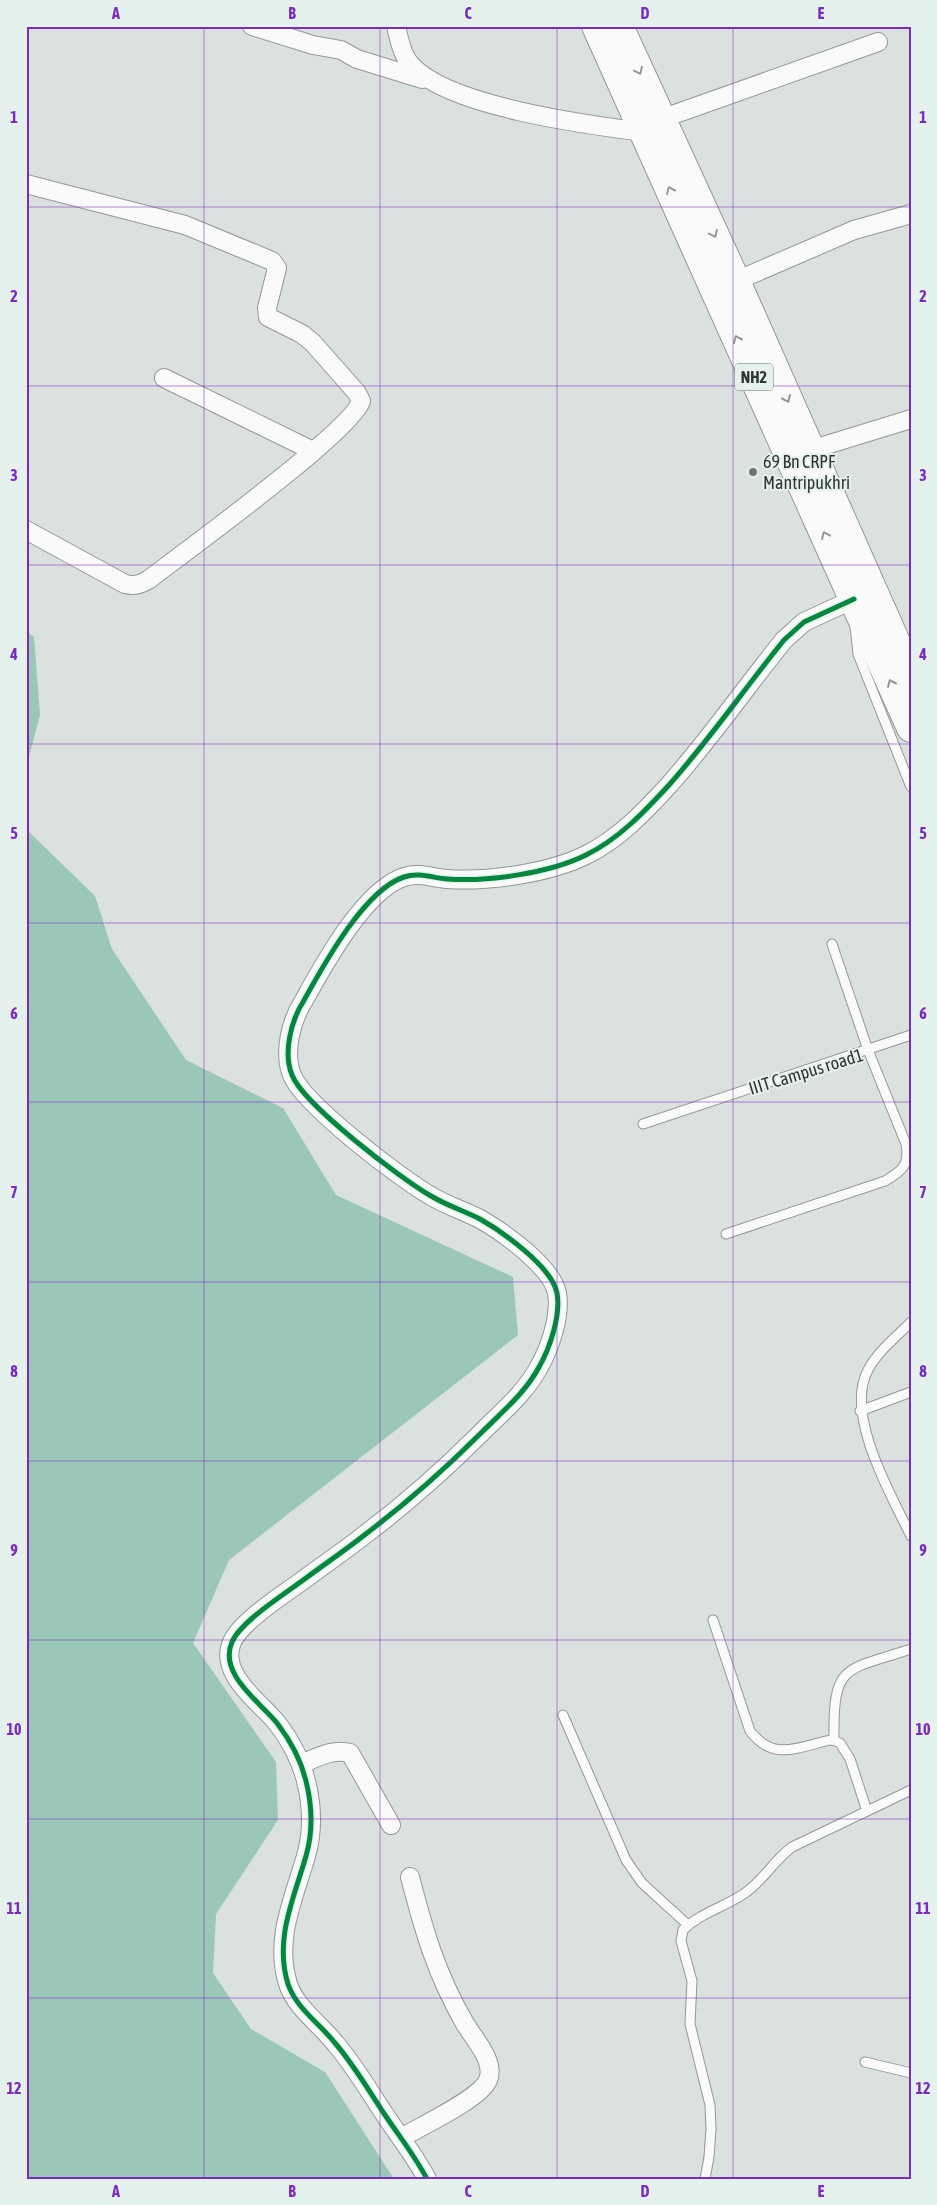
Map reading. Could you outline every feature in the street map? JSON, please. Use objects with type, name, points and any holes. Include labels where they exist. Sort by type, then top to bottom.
[{"type":"highway","name":"NH2","points":[[596,26],[653,125],[736,281],[810,450],[860,598],[910,658]]},
{"type":"highway","name":"NH2","points":[[619,26],[653,125],[860,598],[911,728]]},
{"type":"street","points":[[252,26],[313,45],[341,50],[357,59],[503,106],[552,119],[653,125],[878,42]]},
{"type":"street","points":[[396,26],[403,52],[409,64],[444,86]]},
{"type":"street","points":[[26,184],[185,224],[275,264],[276,272],[266,308],[268,317],[302,334],[313,343],[358,393],[361,401],[351,416],[313,451],[148,580],[139,585],[124,584],[26,530]]},
{"type":"street","points":[[736,281],[854,230],[911,214]]},
{"type":"street","points":[[164,378],[313,451]]},
{"type":"street","points":[[810,450],[911,419]]},
{"type":"street","points":[[427,2179],[350,2063],[333,2040],[302,2008],[288,1984],[284,1946],[288,1914],[307,1853],[310,1831],[310,1806],[301,1764],[287,1737],[242,1686],[229,1657],[230,1646],[235,1636],[252,1618],[366,1534],[441,1473],[514,1400],[540,1366],[556,1319],[557,1297],[552,1280],[522,1250],[493,1227],[412,1184],[351,1137],[305,1096],[292,1077],[288,1060],[288,1049],[297,1013],[355,918],[374,895],[404,877],[414,875],[447,879],[484,878],[551,867],[584,857],[629,826],[684,768],[784,640],[804,622],[860,598]]},
{"type":"street","points":[[301,1764],[330,1753],[344,1751],[350,1753],[391,1825]]},
{"type":"street","points":[[401,2138],[479,2092],[489,2078],[490,2068],[487,2059],[465,2023],[435,1965],[410,1877]]},
{"type":"lane","points":[[860,598],[855,636],[858,654],[911,788]]},
{"type":"lane","points":[[832,944],[868,1050],[911,1035]]},
{"type":"lane","name":"IIIT Campus road1","points":[[643,1124],[868,1050],[906,1144],[908,1153],[901,1171],[886,1181],[726,1234]]},
{"type":"lane","points":[[911,1322],[879,1354],[867,1372],[860,1411],[865,1432],[911,1536]]},
{"type":"lane","points":[[860,1411],[911,1392]]},
{"type":"lane","points":[[713,1620],[750,1730],[757,1740],[770,1748],[780,1751],[834,1740],[844,1747],[850,1759],[867,1811]]},
{"type":"lane","points":[[834,1740],[836,1688],[842,1677],[860,1666],[911,1649]]},
{"type":"lane","points":[[563,1715],[626,1860],[642,1883],[688,1925]]},
{"type":"lane","points":[[704,2179],[709,2158],[710,2105],[690,2024],[692,1981],[681,1935],[688,1925],[746,1892],[756,1884],[781,1855],[792,1847],[911,1790]]},
{"type":"lane","points":[[865,2062],[911,2073]]},
{"type":"green space","points":[[26,631],[34,637],[40,715],[26,768]]},
{"type":"green space","points":[[26,829],[95,896],[112,949],[186,1060],[283,1108],[336,1195],[513,1277],[518,1335],[229,1560],[193,1643],[276,1762],[278,1820],[216,1914],[213,1973],[251,2029],[325,2072],[394,2179],[26,2179]]},
{"type":"cycle path","points":[[427,2179],[349,2060],[302,2008],[288,1984],[284,1967],[284,1935],[291,1903],[310,1838],[311,1818],[308,1790],[304,1773],[291,1743],[277,1723],[243,1687],[231,1665],[229,1654],[232,1642],[237,1634],[254,1616],[359,1539],[412,1497],[455,1459],[521,1393],[534,1376],[551,1341],[556,1321],[557,1293],[546,1272],[513,1241],[480,1219],[431,1196],[398,1174],[354,1140],[314,1104],[300,1088],[289,1066],[288,1047],[292,1028],[311,987],[333,950],[360,913],[374,897],[389,885],[404,877],[415,875],[463,880],[518,875],[555,867],[586,855],[610,841],[631,824],[669,785],[699,750],[784,640],[804,622],[854,599]]},
{"type":"place","name":"69 Bn CRPF Mantripukhri","points":[[753,472]]}]
